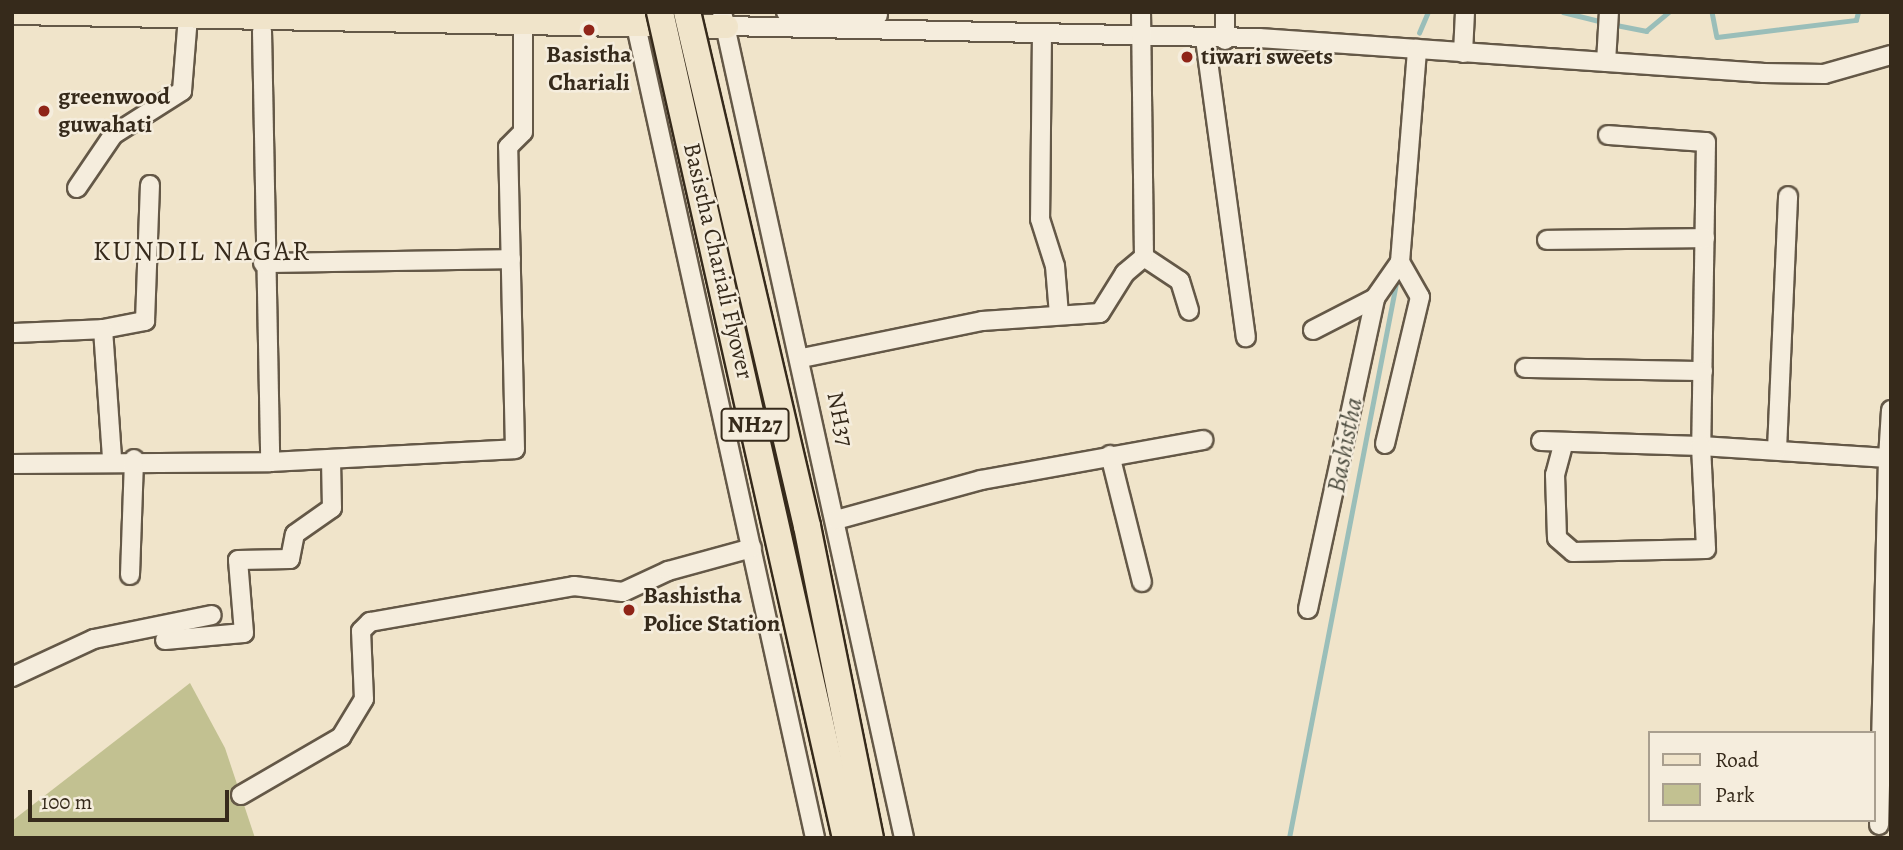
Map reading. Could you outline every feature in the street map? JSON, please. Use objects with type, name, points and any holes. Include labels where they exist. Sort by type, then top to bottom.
[{"type":"highway","name":"Basistha Chariali Flyover","points":[[660,12],[846,838]]},
{"type":"highway","name":"Basistha Chariali Flyover","points":[[687,12],[807,526],[870,838]]},
{"type":"main road","points":[[15,12],[523,21],[632,15],[724,19]]},
{"type":"street","points":[[786,12],[885,18],[1225,27],[1259,38],[1824,74],[1891,55]]},
{"type":"street","points":[[1463,53],[1465,12]]},
{"type":"street","points":[[1606,62],[1609,12]]},
{"type":"street","points":[[632,15],[814,838]]},
{"type":"street","points":[[77,188],[113,135],[182,91],[188,16]]},
{"type":"street","points":[[724,19],[885,18],[1042,33],[1141,25],[1205,39],[1225,27]]},
{"type":"street","name":"NH37","points":[[724,19],[802,358],[904,838]]},
{"type":"street","points":[[12,464],[112,458],[270,462],[515,449],[508,147],[523,132],[523,21]]},
{"type":"street","points":[[1141,25],[1144,257]]},
{"type":"street","points":[[262,31],[263,263],[270,462]]},
{"type":"street","points":[[1042,33],[1040,219],[1055,266],[1059,316]]},
{"type":"street","points":[[1205,39],[1246,337]]},
{"type":"street","points":[[1308,609],[1375,298],[1400,262],[1417,49]]},
{"type":"street","points":[[1564,442],[1555,475],[1557,538],[1573,552],[1706,549],[1701,446],[1706,142],[1608,135]]},
{"type":"street","points":[[12,333],[103,328],[145,321],[150,185]]},
{"type":"street","points":[[1777,450],[1788,196]]},
{"type":"street","points":[[1547,240],[1705,239]]},
{"type":"street","points":[[1144,257],[1180,281],[1189,311]]},
{"type":"street","points":[[802,358],[982,321],[1100,313],[1125,272],[1144,257]]},
{"type":"street","points":[[263,263],[511,259]]},
{"type":"street","points":[[1385,444],[1420,297],[1400,262]]},
{"type":"street","points":[[1313,330],[1375,298]]},
{"type":"street","points":[[103,328],[112,458]]},
{"type":"street","points":[[1525,368],[1703,371]]},
{"type":"street","points":[[1879,825],[1886,690],[1888,458],[1891,410]]},
{"type":"street","points":[[836,520],[981,480],[1203,440]]},
{"type":"street","points":[[1541,441],[1701,446],[1888,458]]},
{"type":"street","points":[[1110,455],[1142,582]]},
{"type":"street","points":[[164,640],[244,634],[238,560],[290,559],[295,534],[332,509],[331,458]]},
{"type":"street","points":[[130,575],[134,459]]},
{"type":"street","points":[[241,795],[341,737],[364,699],[361,631],[370,622],[574,586],[623,592],[668,571],[752,548]]},
{"type":"street","points":[[12,677],[94,639],[212,615]]},
{"type":"green space","points":[[190,683],[225,748],[255,838],[12,838],[12,821]]},
{"type":"waterway","name":"Bashistha","points":[[1419,33],[1428,12]]},
{"type":"waterway","name":"Bashistha","points":[[1563,12],[1603,22]]},
{"type":"waterway","name":"Bashistha","points":[[1611,24],[1646,31],[1669,12]]},
{"type":"waterway","name":"Bashistha","points":[[1712,12],[1717,37],[1856,20],[1858,12]]},
{"type":"waterway","name":"Bashistha","points":[[1289,838],[1397,278]]},
{"type":"place","name":"Basistha Chariali","points":[[589,30]]},
{"type":"place","name":"tiwari sweets","points":[[1187,57]]},
{"type":"place","name":"greenwood guwahati","points":[[44,111]]},
{"type":"place","name":"Bashistha Police Station","points":[[629,610]]},
{"type":"district","name":"KUNDIL NAGAR","points":[[202,251]]}]
